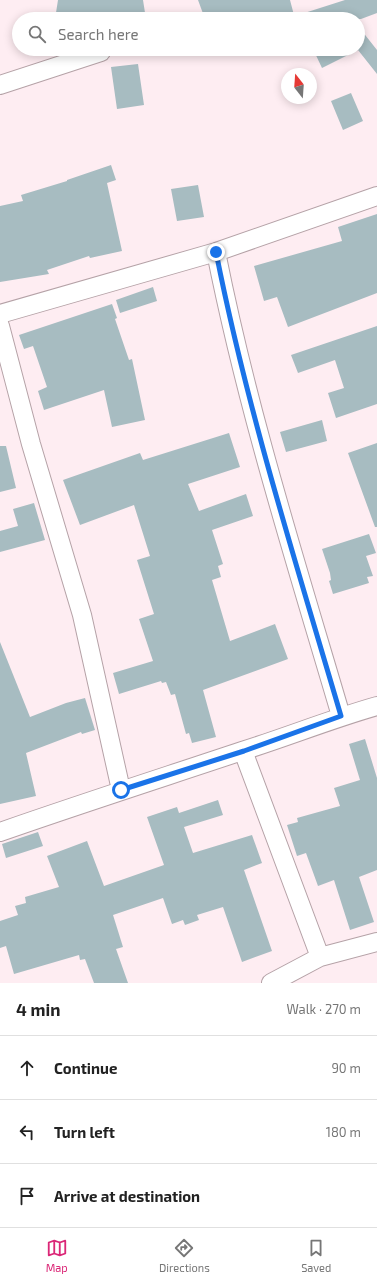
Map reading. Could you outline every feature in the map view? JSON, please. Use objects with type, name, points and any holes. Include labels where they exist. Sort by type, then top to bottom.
[{"type":"street","points":[[0,85],[89,56]]},
{"type":"street","points":[[0,314],[216,252],[377,196]]},
{"type":"street","points":[[216,252],[227,308],[261,438],[341,716]]},
{"type":"street","points":[[0,326],[31,444],[82,615],[121,790]]},
{"type":"street","points":[[0,832],[121,790],[244,751],[341,716],[377,706]]},
{"type":"street","points":[[244,751],[320,957]]},
{"type":"street","points":[[271,983],[320,957],[377,942]]},
{"type":"building","points":[[58,0],[143,0],[145,12],[56,12]]},
{"type":"building","points":[[198,0],[290,0],[293,12],[202,12]]},
{"type":"building","points":[[345,0],[377,0],[377,13],[365,18],[365,12],[308,12]]},
{"type":"building","points":[[365,35],[377,50],[377,74],[363,56],[365,56]]},
{"type":"building","points":[[316,56],[346,56],[322,68]]},
{"type":"building","points":[[138,64],[144,105],[117,109],[111,67]]},
{"type":"building","points":[[351,93],[363,121],[343,130],[331,101]]},
{"type":"building","points":[[111,165],[116,180],[107,183],[122,251],[90,258],[89,256],[47,270],[49,274],[0,282],[0,206],[23,201],[21,195],[67,181]]},
{"type":"building","points":[[198,185],[204,217],[177,221],[171,189]]},
{"type":"building","points":[[377,214],[377,293],[288,327],[277,297],[264,301],[254,266],[342,241],[338,227]]},
{"type":"building","points":[[153,287],[157,301],[120,313],[116,300]]},
{"type":"building","points":[[112,304],[117,318],[115,319],[129,360],[132,359],[145,420],[112,427],[104,390],[44,410],[38,391],[47,387],[33,346],[24,349],[19,335]]},
{"type":"building","points":[[377,326],[377,404],[336,418],[328,393],[344,388],[335,360],[298,373],[291,355]]},
{"type":"building","points":[[322,420],[327,441],[286,452],[280,432]]},
{"type":"building","points":[[229,433],[240,467],[188,484],[199,511],[246,494],[253,516],[212,530],[223,564],[218,566],[221,577],[212,580],[230,641],[275,624],[288,659],[203,690],[216,737],[192,743],[189,733],[186,734],[175,694],[171,695],[166,682],[162,683],[161,681],[119,694],[113,673],[153,661],[139,619],[154,614],[137,560],[150,556],[134,505],[80,525],[63,480],[140,453],[143,460]]},
{"type":"building","points":[[377,443],[377,527],[375,527],[348,453]]},
{"type":"building","points":[[0,446],[6,446],[16,488],[0,492]]},
{"type":"building","points":[[34,503],[45,540],[0,552],[0,531],[18,526],[13,509]]},
{"type":"building","points":[[369,534],[376,553],[366,556],[373,576],[367,577],[369,583],[333,594],[329,581],[331,580],[330,573],[322,549]]},
{"type":"building","points":[[0,642],[30,717],[66,703],[85,698],[95,730],[82,734],[81,732],[26,753],[36,796],[0,804]]},
{"type":"building","points":[[365,739],[377,778],[377,870],[359,877],[374,922],[350,930],[334,880],[318,886],[306,853],[297,856],[287,825],[298,822],[297,818],[340,806],[334,788],[360,780],[349,744]]},
{"type":"building","points":[[218,800],[223,815],[184,827],[193,853],[252,835],[262,863],[244,870],[272,951],[242,962],[223,907],[197,915],[199,920],[185,925],[183,920],[172,924],[163,898],[113,915],[123,947],[116,949],[128,983],[94,983],[85,959],[80,960],[79,955],[14,974],[6,946],[0,948],[0,921],[18,915],[15,906],[26,903],[25,897],[59,887],[47,856],[87,841],[104,886],[164,865],[147,817],[177,807],[179,813]]},
{"type":"building","points":[[38,832],[43,846],[6,858],[2,844]]},
{"type":"route","points":[[121,790],[244,751],[341,716],[261,438],[227,308],[216,252]]}]
